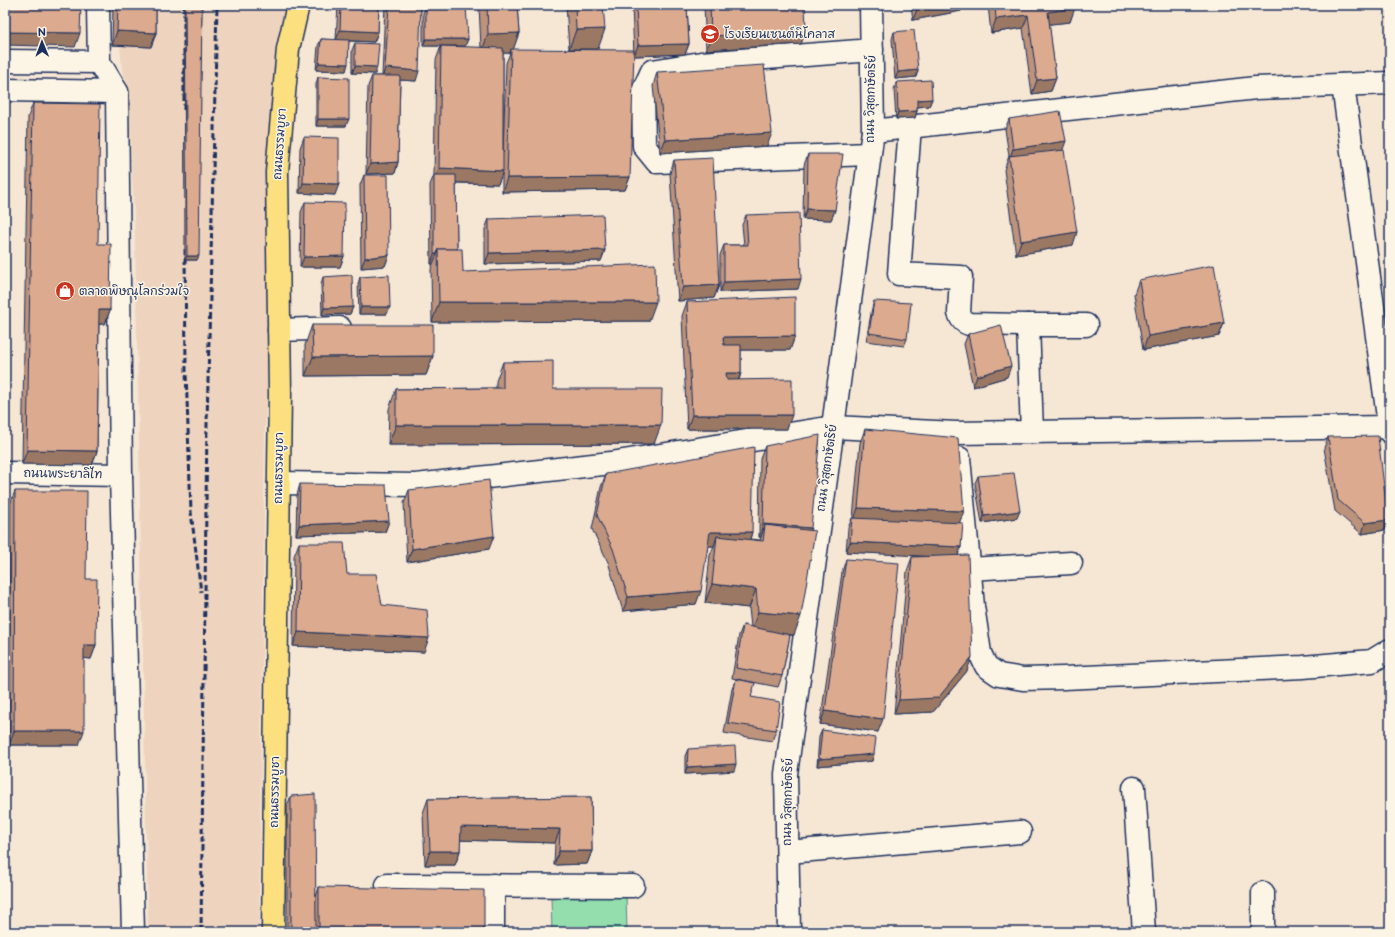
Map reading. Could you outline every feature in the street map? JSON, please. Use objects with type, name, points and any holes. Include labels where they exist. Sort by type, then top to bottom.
[{"type":"main road","name":"ถนนธรรมบูชา","points":[[273,932],[280,394],[277,172],[288,49],[298,5]]},
{"type":"street","points":[[98,5],[99,62],[117,92],[121,475],[133,932]]},
{"type":"street","name":"ถนน วิสุตกษัตริย์","points":[[789,932],[786,774],[873,131],[871,5]]},
{"type":"street","points":[[870,154],[657,162],[644,146],[643,91],[652,71],[701,63],[872,50]]},
{"type":"street","points":[[5,61],[99,62]]},
{"type":"street","points":[[873,131],[1256,88],[1390,83]]},
{"type":"street","points":[[1344,85],[1390,432]]},
{"type":"street","points":[[5,90],[117,92]]},
{"type":"street","points":[[910,126],[899,274],[961,277],[959,313],[964,322],[969,324],[1086,325]]},
{"type":"street","points":[[1028,325],[1032,432]]},
{"type":"street","points":[[279,330],[357,328]]},
{"type":"street","points":[[279,483],[416,484],[611,463],[833,428],[956,433],[1390,427]]},
{"type":"street","points":[[956,433],[980,653],[986,666],[999,675],[1023,679],[1303,668],[1372,661],[1390,650]]},
{"type":"street","name":"ถนนพระยาลิไท","points":[[5,473],[121,475]]},
{"type":"street","points":[[970,569],[1071,563]]},
{"type":"street","points":[[1134,788],[1144,932]]},
{"type":"street","points":[[788,852],[1020,832]]},
{"type":"street","points":[[387,884],[633,886]]},
{"type":"street","points":[[493,885],[493,932]]},
{"type":"street","points":[[1263,893],[1263,932]]},
{"type":"shaded area","points":[[117,5],[286,5],[283,28],[265,434],[259,932],[148,932],[135,238],[128,85],[122,70]]},
{"type":"green space","points":[[626,895],[627,932],[552,932],[551,896]]},
{"type":"building","points":[[5,5],[81,5],[80,33],[5,32]]},
{"type":"building","points":[[118,5],[156,5],[156,33],[117,31]]},
{"type":"building","points":[[185,5],[202,5],[199,256],[187,256]]},
{"type":"building","points":[[341,5],[379,5],[378,32],[340,30]]},
{"type":"building","points":[[389,5],[421,5],[419,71],[385,68]]},
{"type":"building","points":[[466,5],[468,39],[426,39],[426,6]]},
{"type":"building","points":[[487,5],[517,5],[519,33],[488,34]]},
{"type":"building","points":[[575,5],[603,5],[605,29],[576,30]]},
{"type":"building","points":[[636,5],[687,5],[689,44],[638,45]]},
{"type":"building","points":[[710,5],[805,5],[806,31],[711,36]]},
{"type":"building","points":[[916,5],[942,5],[917,9]]},
{"type":"building","points":[[995,5],[1075,5],[1075,8],[1048,12],[1056,78],[1037,80],[1028,15],[996,19]]},
{"type":"building","points":[[914,30],[918,70],[898,72],[894,32]]},
{"type":"building","points":[[321,39],[349,40],[348,64],[319,63]]},
{"type":"building","points":[[355,43],[379,44],[377,67],[355,66]]},
{"type":"building","points":[[441,46],[503,48],[503,171],[439,168]]},
{"type":"building","points":[[511,49],[634,50],[630,177],[507,178]]},
{"type":"building","points":[[764,65],[772,133],[665,140],[657,72]]},
{"type":"building","points":[[372,76],[400,76],[398,162],[370,164]]},
{"type":"building","points":[[318,77],[349,78],[349,119],[318,119]]},
{"type":"building","points":[[931,80],[932,99],[917,100],[917,111],[898,112],[897,82]]},
{"type":"building","name":"ตลาดพิษณุโลกร่วมใจ","points":[[33,103],[100,104],[98,244],[111,244],[110,310],[99,310],[97,451],[27,450]]},
{"type":"building","points":[[1060,111],[1066,141],[1013,149],[1009,119]]},
{"type":"building","points":[[304,137],[339,138],[339,184],[303,183]]},
{"type":"building","points":[[1064,150],[1077,232],[1021,241],[1009,156]]},
{"type":"building","points":[[808,154],[843,154],[835,210],[807,209]]},
{"type":"building","points":[[713,158],[719,285],[683,287],[674,160]]},
{"type":"building","points":[[364,175],[388,175],[389,255],[365,258]]},
{"type":"building","points":[[434,175],[456,175],[457,249],[438,249],[437,254],[434,254]]},
{"type":"building","points":[[305,202],[345,203],[344,256],[304,257]]},
{"type":"building","points":[[799,213],[801,279],[724,282],[724,245],[748,245],[746,215]]},
{"type":"building","points":[[603,215],[605,250],[489,253],[489,219]]},
{"type":"building","points":[[438,249],[462,249],[463,272],[655,264],[656,302],[439,302]]},
{"type":"building","points":[[1214,265],[1224,323],[1148,336],[1139,280]]},
{"type":"building","points":[[352,275],[353,307],[324,308],[323,277]]},
{"type":"building","points":[[389,275],[390,307],[361,307],[360,277]]},
{"type":"building","points":[[795,297],[795,336],[723,337],[724,345],[741,345],[741,373],[726,373],[727,380],[792,379],[792,415],[692,415],[687,302]]},
{"type":"building","points":[[874,301],[911,303],[907,339],[869,333]]},
{"type":"building","points":[[312,325],[433,325],[433,356],[313,357]]},
{"type":"building","points":[[1001,325],[1011,366],[977,376],[968,334]]},
{"type":"building","points":[[553,361],[553,389],[662,389],[661,425],[396,425],[396,389],[503,388],[503,362]]},
{"type":"building","points":[[865,429],[958,438],[964,511],[858,508]]},
{"type":"building","points":[[820,435],[811,528],[763,524],[765,446]]},
{"type":"building","points":[[1378,436],[1388,520],[1365,523],[1338,500],[1328,437]]},
{"type":"building","points":[[754,447],[752,532],[710,532],[701,591],[628,597],[613,549],[597,515],[606,474]]},
{"type":"building","points":[[1014,473],[1020,511],[984,516],[978,476]]},
{"type":"building","points":[[489,480],[494,536],[412,549],[409,490]]},
{"type":"building","points":[[300,484],[386,485],[389,521],[299,525]]},
{"type":"building","points":[[15,491],[87,491],[86,579],[97,579],[96,645],[84,645],[84,731],[14,731]]},
{"type":"building","points":[[852,518],[963,523],[961,547],[850,542]]},
{"type":"building","points":[[765,525],[815,531],[801,616],[758,612],[756,589],[712,584],[717,536],[763,541]]},
{"type":"building","points":[[299,543],[344,543],[347,574],[376,574],[382,605],[427,610],[429,638],[298,632]]},
{"type":"building","points":[[968,555],[972,657],[938,698],[899,700],[912,557]]},
{"type":"building","points":[[846,559],[899,563],[883,719],[825,711]]},
{"type":"building","points":[[743,625],[790,635],[782,676],[736,668]]},
{"type":"building","points":[[736,679],[755,683],[751,697],[780,702],[776,730],[728,723]]},
{"type":"building","points":[[822,730],[876,738],[874,754],[819,759]]},
{"type":"building","points":[[735,746],[736,764],[687,767],[688,749]]},
{"type":"building","points":[[315,794],[316,932],[291,932],[291,796]]},
{"type":"building","points":[[591,797],[592,851],[559,851],[560,829],[461,827],[460,851],[430,851],[428,799]]},
{"type":"building","points":[[319,887],[484,890],[484,932],[368,932],[368,929],[319,929]]},
{"type":"railway","points":[[184,5],[184,113]]},
{"type":"railway","points":[[201,932],[207,423],[217,5]]},
{"type":"railway","points":[[185,249],[186,371],[191,512],[201,592]]},
{"type":"place","name":"โรงเรียนเซนต์นิโคลาส","points":[[710,34]]},
{"type":"place","name":"ตลาดพิษณุโลกร่วมใจ","points":[[65,291]]}]
